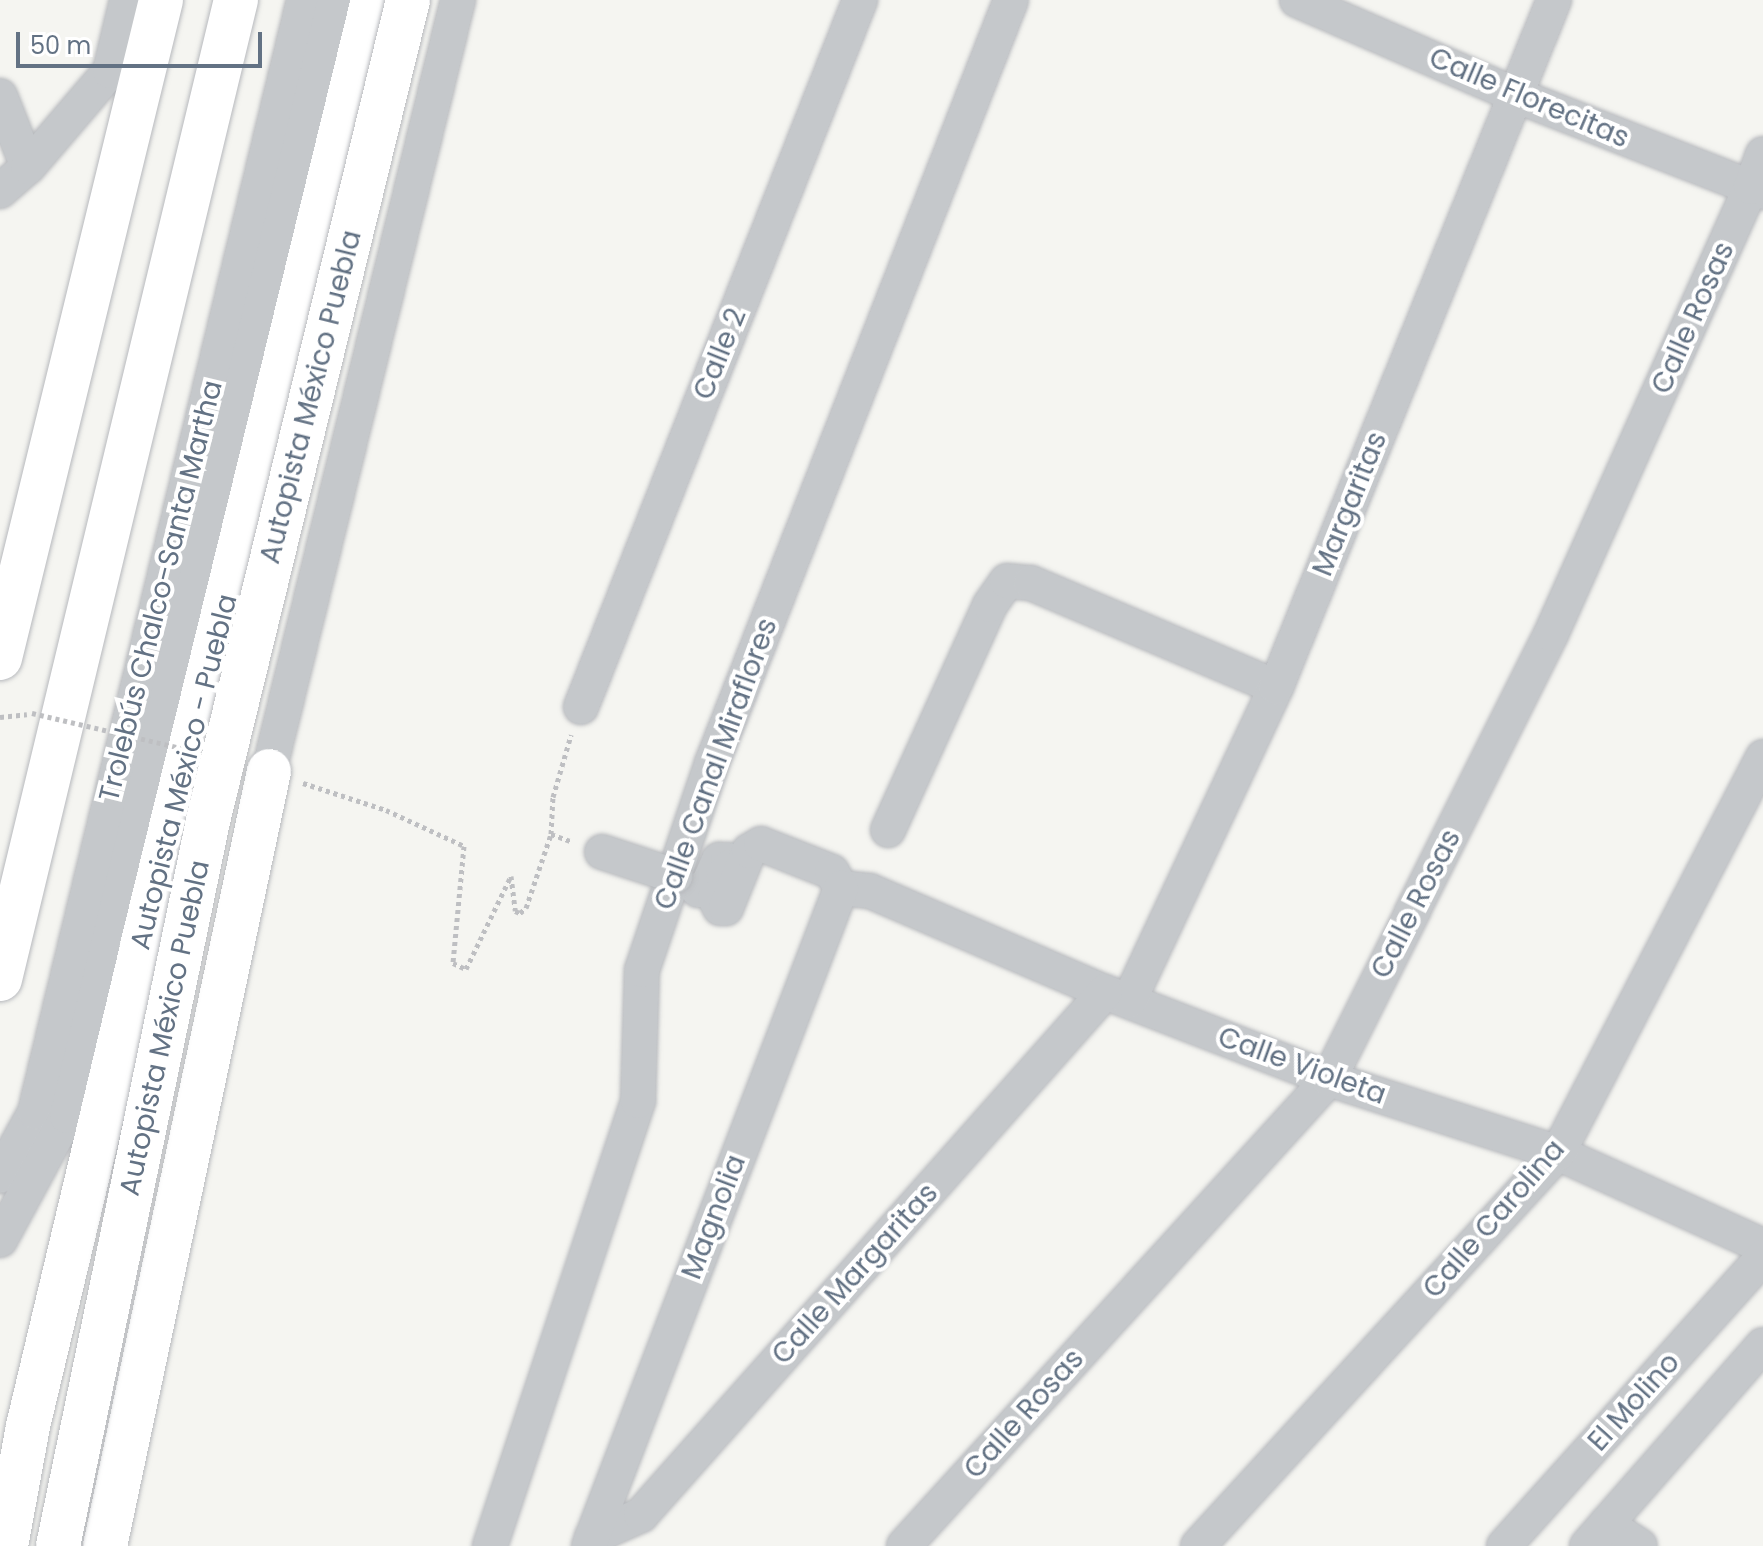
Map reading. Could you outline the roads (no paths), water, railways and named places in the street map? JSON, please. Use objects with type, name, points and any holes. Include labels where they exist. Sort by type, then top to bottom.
[{"type":"highway","points":[[0,658],[161,0]]},
{"type":"highway","points":[[0,979],[236,0]]},
{"type":"highway","name":"Autopista México - Puebla","points":[[6,1546],[28,1426],[134,977],[373,0]]},
{"type":"highway","name":"Autopista México Puebla","points":[[58,1546],[208,821],[408,0]]},
{"type":"highway","points":[[105,1546],[269,771]]},
{"type":"street","points":[[0,191],[28,167],[110,71],[127,0]]},
{"type":"street","name":"Trolebús Chalco-Santa Martha","points":[[0,1176],[35,1112],[304,0]]},
{"type":"street","points":[[0,1240],[67,1116],[335,0]]},
{"type":"street","name":"Autopista México Puebla","points":[[269,771],[458,0]]},
{"type":"street","name":"Calle 2","points":[[581,707],[860,0]]},
{"type":"street","name":"Calle Canal Miraflores","points":[[490,1546],[638,1101],[642,970],[712,763],[1011,0]]},
{"type":"street","name":"Margaritas","points":[[1117,997],[1276,687],[1518,96],[1554,0]]},
{"type":"street","name":"Calle Florecitas","points":[[1315,3],[1518,96],[1757,190]]},
{"type":"street","points":[[0,96],[28,167]]},
{"type":"street","name":"Calle Rosas","points":[[904,1546],[1329,1079],[1551,634],[1757,190],[1763,154]]},
{"type":"street","points":[[888,830],[990,605],[1007,581],[1031,583],[1276,687]]},
{"type":"street","name":"Calle Carolina","points":[[1198,1546],[1558,1153],[1763,757]]},
{"type":"street","points":[[602,852],[686,883],[707,887],[719,860],[728,860],[730,867],[715,898],[720,908],[726,908],[749,851],[761,844],[832,872],[841,888]]},
{"type":"street","name":"Calle Violeta","points":[[841,888],[870,891],[1117,997],[1329,1079],[1558,1153],[1763,1246]]},
{"type":"street","name":"Magnolia","points":[[590,1542],[841,888]]},
{"type":"street","name":"Calle Margaritas","points":[[590,1542],[641,1515],[1117,997]]},
{"type":"street","name":"El Molino","points":[[1504,1546],[1763,1257]]},
{"type":"street","points":[[1640,1546],[1596,1535],[1763,1345]]}]
